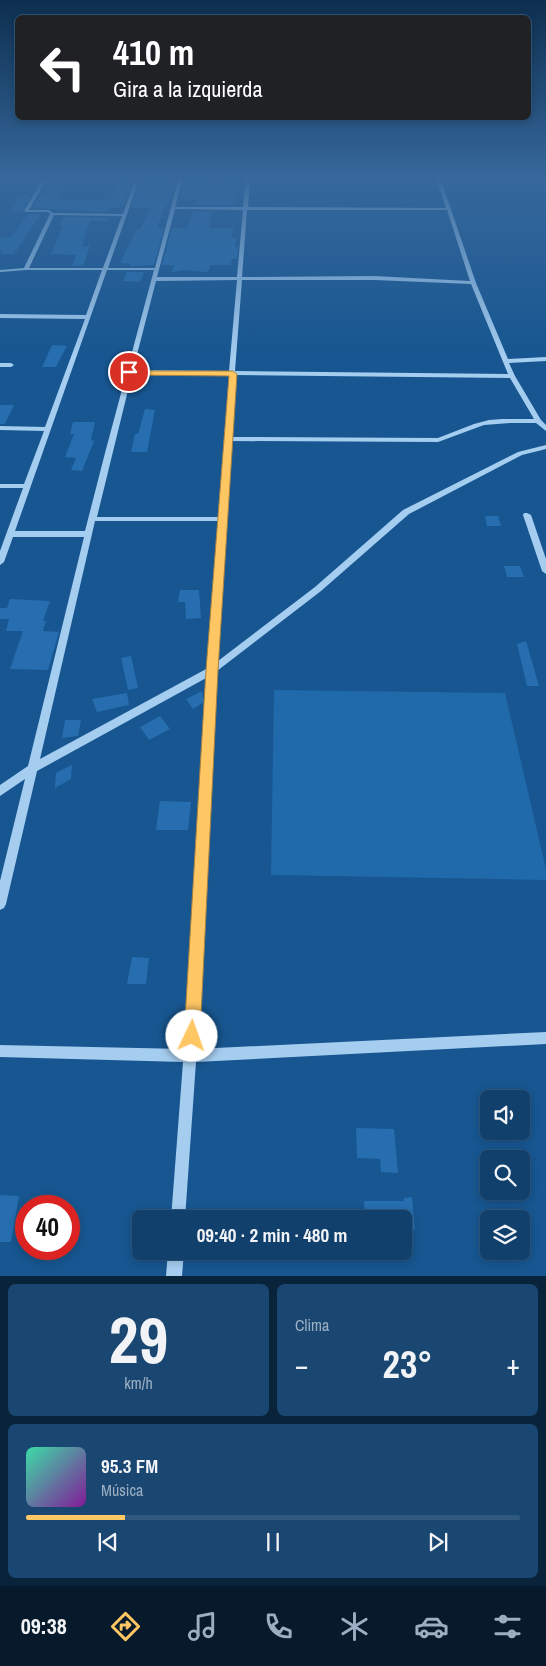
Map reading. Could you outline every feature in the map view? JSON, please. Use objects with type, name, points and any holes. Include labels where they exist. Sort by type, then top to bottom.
[{"type":"street","points":[[26,269],[41,237]]},
{"type":"street","points":[[0,562],[116,237]]},
{"type":"street","points":[[0,904],[92,519],[164,237]]},
{"type":"street","points":[[179,1210],[191,1056],[222,519],[244,237]]},
{"type":"street","points":[[459,237],[473,283],[512,376],[538,421],[546,429]]},
{"type":"street","points":[[0,271],[156,268]]},
{"type":"street","points":[[153,278],[374,278],[473,283]]},
{"type":"street","points":[[0,316],[88,317]]},
{"type":"street","points":[[506,361],[546,359]]},
{"type":"street","points":[[0,365],[11,365]]},
{"type":"street","points":[[129,372],[512,376]]},
{"type":"street","points":[[228,439],[438,440],[454,436],[466,428],[486,423],[538,421]]},
{"type":"street","points":[[0,428],[48,429]]},
{"type":"street","points":[[0,791],[33,768],[212,670],[318,589],[406,512],[520,453],[546,447]]},
{"type":"street","points":[[0,486],[27,486]]},
{"type":"street","points":[[527,515],[546,571]]},
{"type":"street","points":[[92,519],[222,519]]},
{"type":"street","points":[[10,534],[89,534]]},
{"type":"street","points":[[0,1051],[191,1056],[546,1038]]},
{"type":"street","points":[[174,1276],[175,1260]]},
{"type":"shaded area","points":[[274,690],[505,693],[546,869],[546,880],[271,875]]},
{"type":"building","points":[[26,237],[14,254],[0,254],[2,251],[0,251],[0,238]]},
{"type":"building","points":[[58,237],[85,237],[82,246],[90,246],[83,266],[72,266],[76,255],[51,254]]},
{"type":"building","points":[[133,237],[162,237],[154,265],[130,266],[131,264],[120,263]]},
{"type":"building","points":[[170,237],[236,238],[235,247],[238,247],[237,259],[232,259],[231,265],[211,265],[208,272],[184,270],[172,272],[174,265],[162,265]]},
{"type":"building","points":[[127,272],[144,272],[140,282],[123,281]]},
{"type":"building","points":[[52,345],[67,346],[56,367],[42,367]]},
{"type":"building","points":[[0,405],[14,405],[5,424],[0,424]]},
{"type":"building","points":[[145,409],[155,410],[147,452],[131,452],[135,434],[138,434]]},
{"type":"building","points":[[73,422],[95,422],[91,440],[94,441],[82,471],[71,470],[76,458],[65,457],[74,434],[70,434]]},
{"type":"building","points":[[485,516],[498,516],[501,526],[487,526]]},
{"type":"building","points":[[504,566],[520,566],[524,577],[507,577]]},
{"type":"building","points":[[180,590],[199,590],[201,618],[186,619],[185,602],[178,602]]},
{"type":"building","points":[[10,599],[50,601],[43,621],[46,621],[43,631],[59,632],[48,670],[10,669],[23,631],[6,631],[9,619],[0,619],[0,608],[7,608]]},
{"type":"building","points":[[526,641],[539,686],[527,686],[517,644]]},
{"type":"building","points":[[131,656],[138,688],[128,690],[121,658]]},
{"type":"building","points":[[202,691],[204,702],[193,709],[186,699]]},
{"type":"building","points":[[127,693],[129,705],[97,712],[92,699]]},
{"type":"building","points":[[160,716],[170,729],[149,740],[140,727]]},
{"type":"building","points":[[65,720],[81,720],[78,736],[62,738]]},
{"type":"building","points":[[72,765],[71,779],[55,788],[56,773]]},
{"type":"building","points":[[160,801],[191,802],[188,830],[156,830]]},
{"type":"building","points":[[132,957],[149,958],[146,984],[127,984]]},
{"type":"building","points":[[356,1128],[394,1129],[398,1173],[381,1172],[380,1159],[357,1158]]},
{"type":"building","points":[[0,1195],[15,1196],[15,1219],[11,1242],[0,1242]]},
{"type":"building","points":[[412,1197],[415,1230],[412,1230],[412,1210],[364,1210],[364,1201],[404,1201],[404,1198]]},
{"type":"route","points":[[129,372],[233,374],[212,670],[192,1036]]}]
